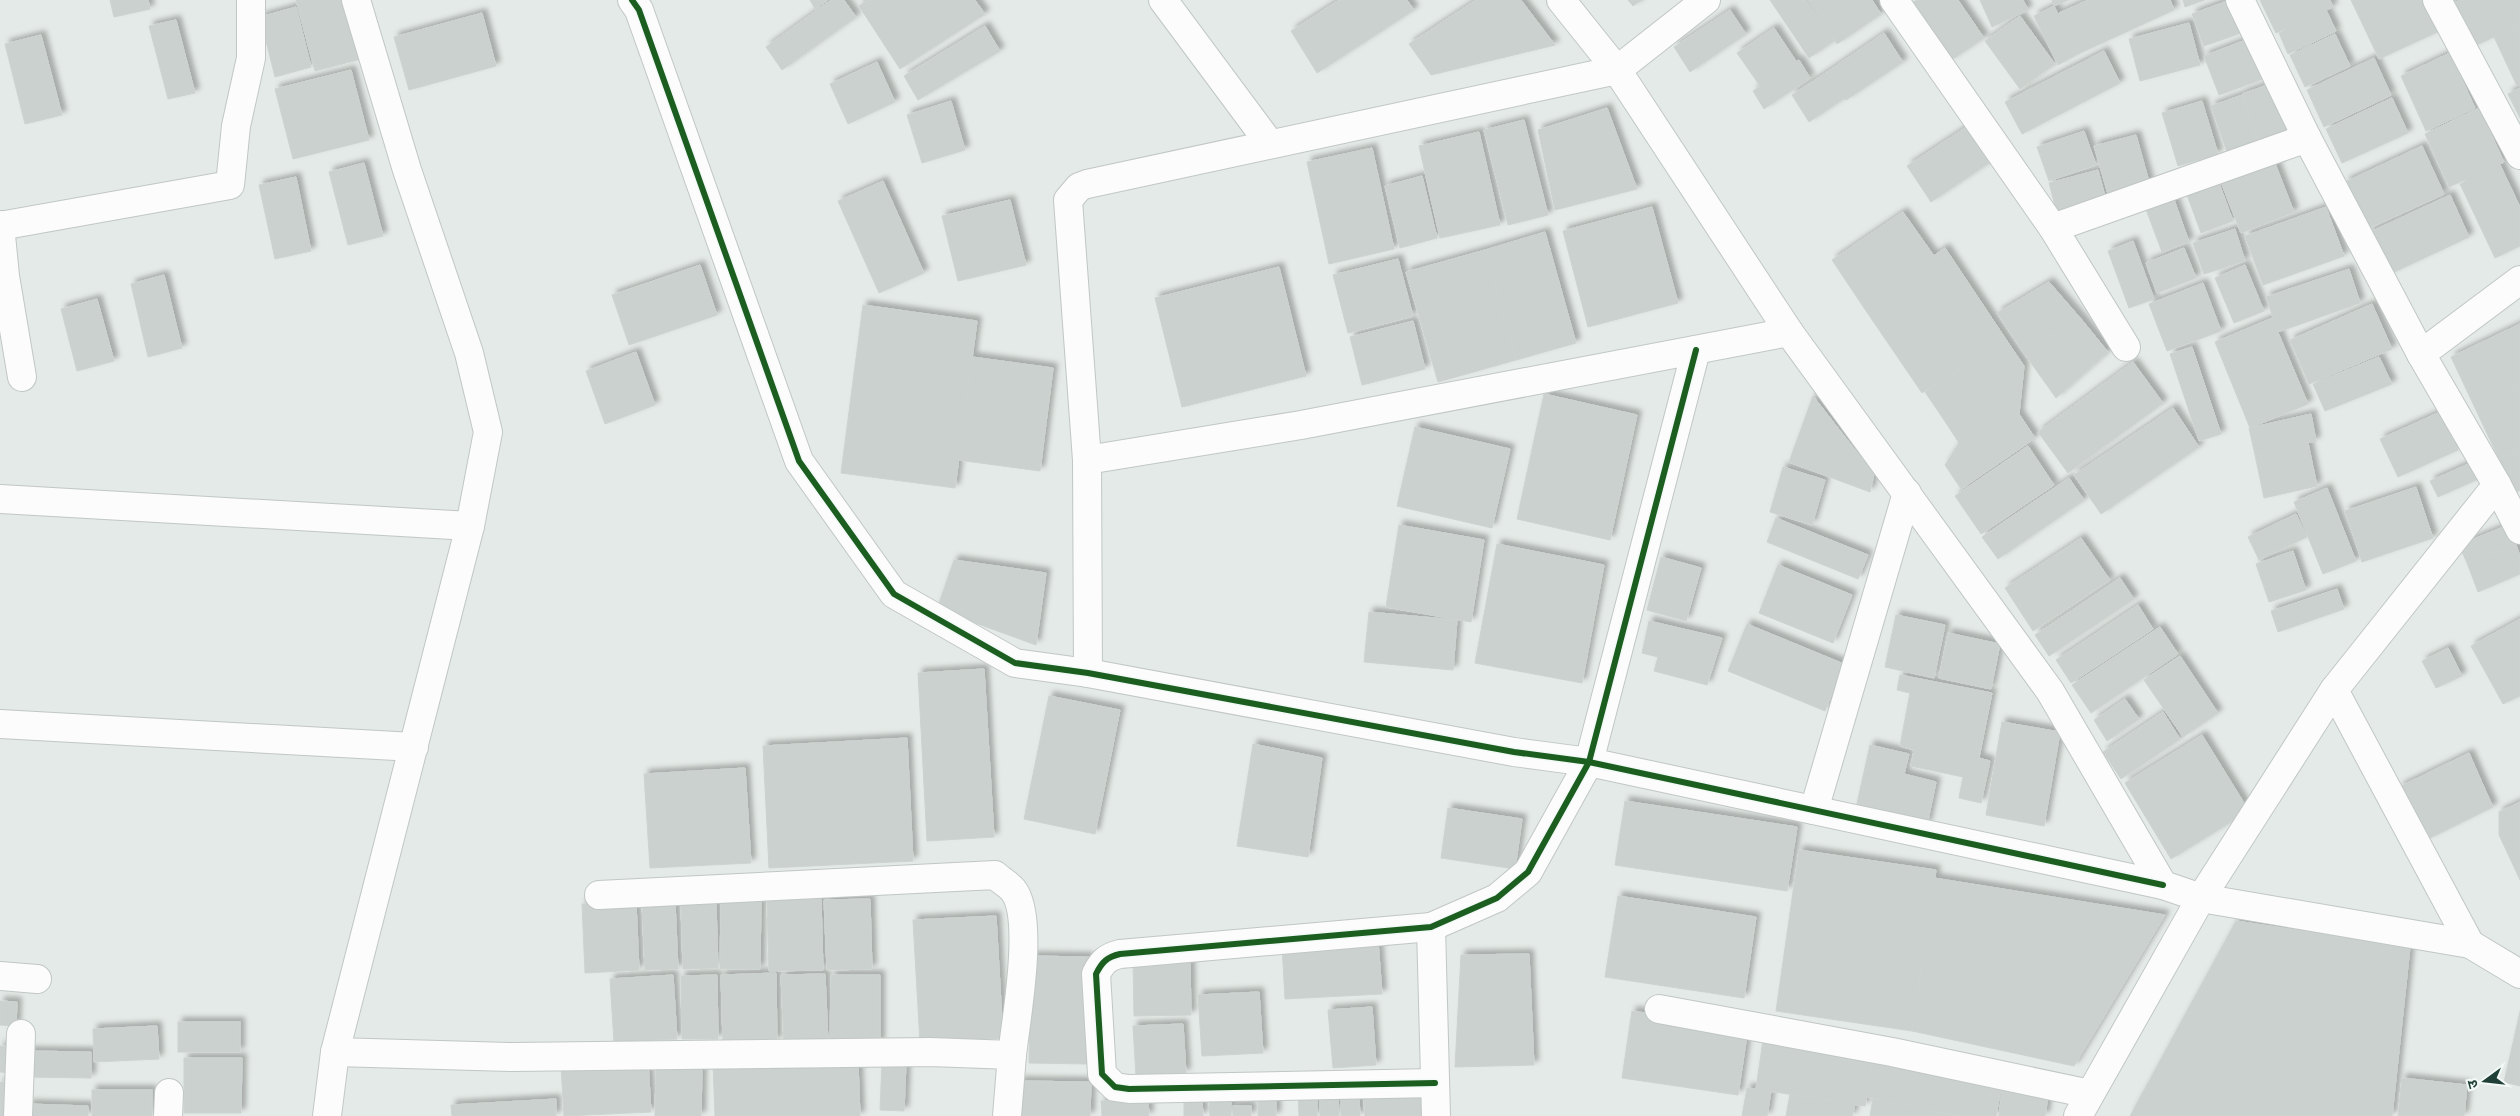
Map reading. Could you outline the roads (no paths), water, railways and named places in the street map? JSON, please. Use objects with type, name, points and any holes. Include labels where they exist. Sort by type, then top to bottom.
[{"type":"street","points":[[22,377],[5,276],[0,226],[230,185],[236,126],[250,58],[251,0]]},
{"type":"street","points":[[327,1116],[335,1052],[470,526],[488,432],[469,353],[407,170],[356,0]]},
{"type":"street","points":[[1162,0],[1270,144]]},
{"type":"street","points":[[1561,0],[1617,70],[1789,332],[2050,691],[2163,885]]},
{"type":"street","points":[[1088,673],[1087,460],[1068,200],[1079,187],[1617,70],[1706,0]]},
{"type":"street","points":[[1895,0],[2053,228],[2126,347]]},
{"type":"street","points":[[2240,0],[2307,138],[2421,354],[2497,485],[2520,530]]},
{"type":"street","points":[[2436,0],[2520,155]]},
{"type":"street","points":[[641,3],[799,462],[894,594],[1015,663],[1088,673],[1514,752],[1589,762],[2163,885],[2201,898],[2470,944],[2520,974]]},
{"type":"street","points":[[2053,228],[2307,138]]},
{"type":"street","points":[[2421,354],[2520,280]]},
{"type":"street","points":[[1087,460],[1301,425],[1789,332]]},
{"type":"street","points":[[1435,1083],[1139,1089],[1115,1087],[1102,1074],[1096,974],[1102,962],[1109,957],[1120,954],[1431,928],[1497,898],[1528,872],[1589,762],[1696,350]]},
{"type":"street","points":[[1659,1009],[1883,1050],[2084,1105],[2201,898],[2334,690],[2497,485]]},
{"type":"street","points":[[1814,810],[1907,493]]},
{"type":"street","points":[[0,499],[470,526]]},
{"type":"street","points":[[2334,690],[2470,944]]},
{"type":"street","points":[[0,724],[414,747]]},
{"type":"street","points":[[599,895],[994,875],[1014,890],[1021,912],[1025,940],[1007,1116]]},
{"type":"street","points":[[1431,928],[1436,1116]]},
{"type":"street","points":[[0,976],[37,979]]},
{"type":"street","points":[[18,1116],[21,1034]]},
{"type":"street","points":[[335,1052],[512,1057],[930,1052],[1012,1055]]}]
